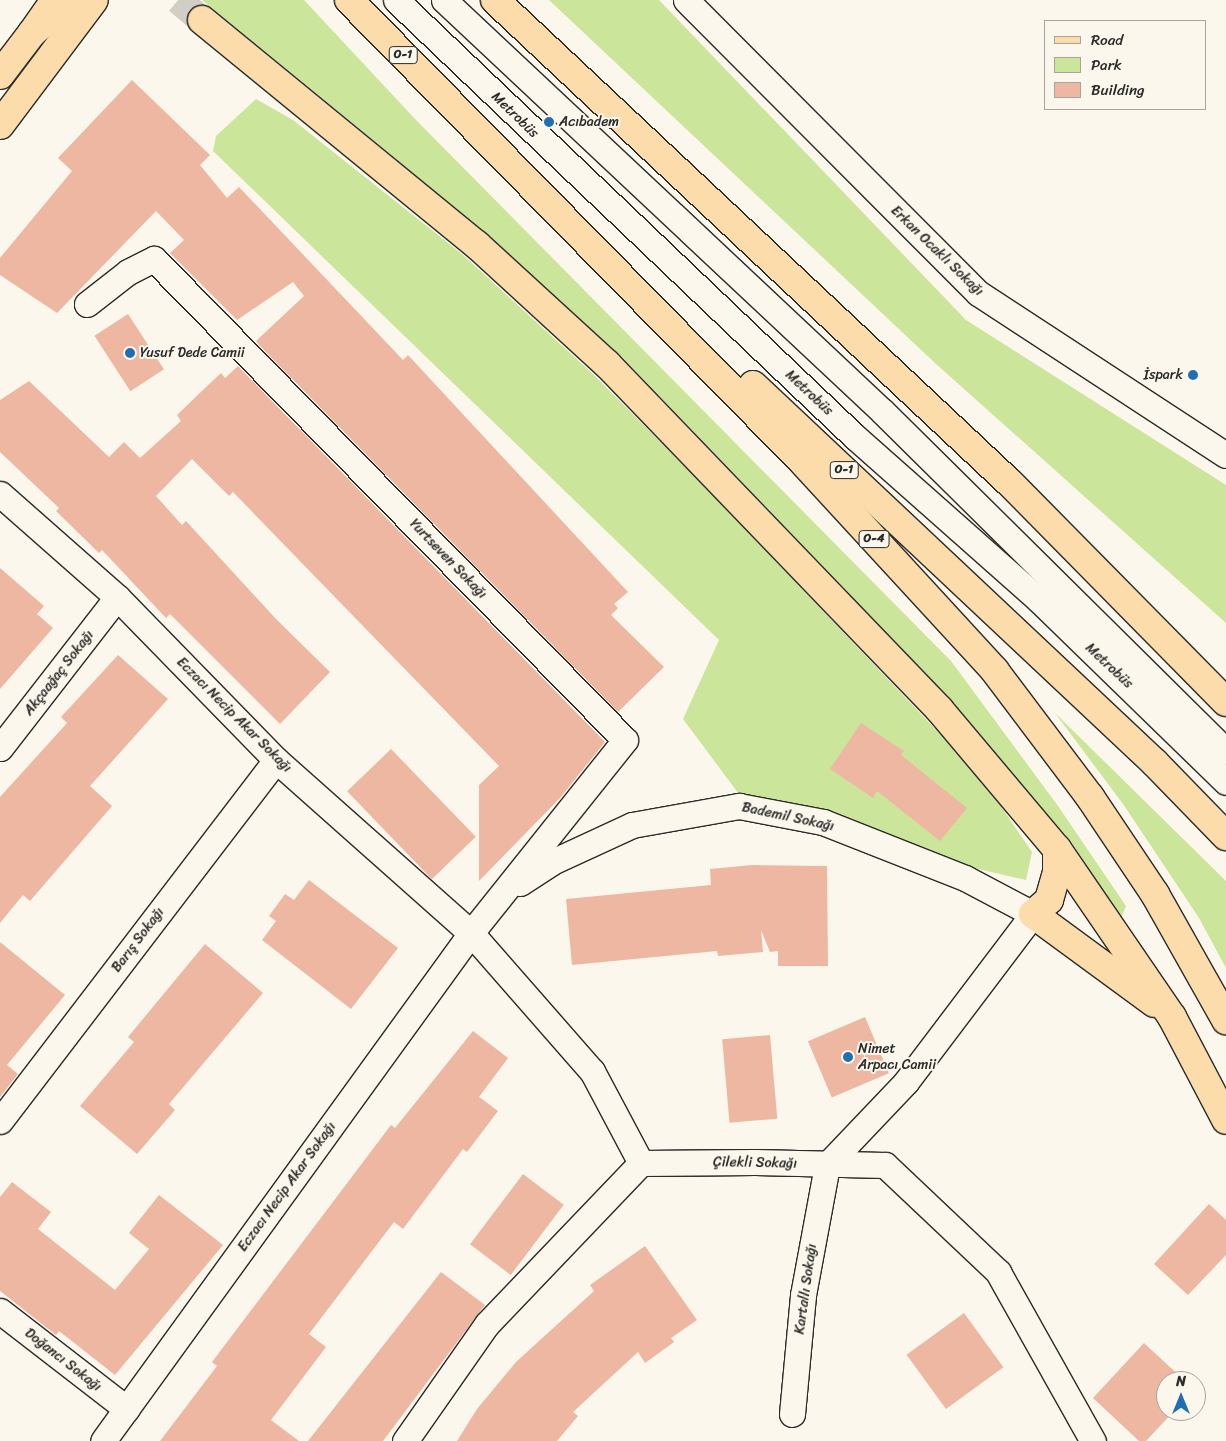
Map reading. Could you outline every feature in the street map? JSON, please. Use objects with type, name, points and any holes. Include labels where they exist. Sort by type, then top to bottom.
[{"type":"main road","points":[[0,75],[55,0]]},
{"type":"main road","points":[[32,32],[70,0]]},
{"type":"main road","points":[[0,125],[94,0]]},
{"type":"main road","name":"O-1","points":[[349,0],[457,110],[1155,763],[1226,836]]},
{"type":"main road","points":[[495,0],[1010,484],[1226,702]]},
{"type":"main road","points":[[202,20],[477,245],[607,364],[939,709],[1057,849],[1172,1017],[1226,1120]]},
{"type":"main road","name":"O-4","points":[[457,110],[804,463],[995,671],[1090,797],[1155,894],[1226,1020]]},
{"type":"main road","points":[[1179,654],[1226,693]]},
{"type":"main road","points":[[1057,849],[1057,872],[1049,900],[1033,914],[1172,1017]]},
{"type":"street","name":"Metrobüs","points":[[396,0],[855,437],[1039,600],[1226,782]]},
{"type":"street","name":"Metrobüs","points":[[444,0],[882,410],[1226,752]]},
{"type":"street","name":"Erkan Ocaklı Sokağı","points":[[686,0],[978,293],[1226,456]]},
{"type":"street","name":"Yurtseven Sokağı","points":[[87,304],[128,272],[154,259],[625,740],[471,933]]},
{"type":"street","name":"Eczacı Necip Akar Sokağı","points":[[0,494],[117,597],[276,760],[471,933],[592,1071],[641,1163]]},
{"type":"street","name":"Akçaağaç Sokağı","points":[[0,748],[117,597]]},
{"type":"street","name":"Barış Sokağı","points":[[0,1121],[276,760]]},
{"type":"street","name":"Bademil Sokağı","points":[[471,933],[525,878],[552,862],[632,825],[739,806],[823,822],[965,878],[1033,914]]},
{"type":"street","points":[[827,1165],[906,1082],[1033,914]]},
{"type":"street","name":"Eczacı Necip Akar Sokağı","points":[[103,1441],[471,933]]},
{"type":"street","name":"Çilekli Sokağı","points":[[641,1163],[755,1162],[885,1165],[998,1272],[1093,1441]]},
{"type":"street","points":[[405,1441],[487,1324],[641,1163]]},
{"type":"street","name":"Kartallı Sokağı","points":[[792,1414],[803,1295],[827,1165]]},
{"type":"street","name":"Doğancı Sokağı","points":[[0,1311],[127,1409]]},
{"type":"green space","points":[[202,0],[304,0],[416,120],[951,661],[1058,806],[1126,906],[1121,918],[1070,840],[847,591],[621,356],[395,158]]},
{"type":"green space","points":[[549,0],[659,0],[966,320],[1226,485],[1226,623],[935,363]]},
{"type":"green space","points":[[256,99],[293,120],[462,254],[593,374],[697,479],[981,777],[1032,852],[1026,880],[756,817],[683,719],[719,640],[213,151],[216,136]]},
{"type":"green space","points":[[1055,713],[1226,881],[1226,968],[1199,918],[1123,804]]},
{"type":"building","points":[[132,80],[210,155],[200,165],[227,198],[239,187],[403,360],[408,355],[628,592],[614,604],[618,608],[611,615],[664,667],[618,712],[256,341],[304,296],[293,282],[237,320],[170,253],[184,240],[156,211],[57,313],[0,275],[0,258],[72,171],[58,158]]},
{"type":"building","name":"Yusuf Dede Camii","points":[[128,314],[164,369],[130,391],[94,336]]},
{"type":"building","points":[[238,366],[605,742],[560,798],[479,881],[479,785],[499,766],[233,492],[229,496],[192,459],[156,496],[182,525],[186,521],[276,619],[330,672],[280,724],[170,614],[166,618],[102,550],[99,553],[56,511],[59,508],[0,452],[0,400],[29,381],[109,457],[124,442],[140,458],[181,421],[177,415],[221,373],[225,378]]},
{"type":"building","points":[[0,568],[44,606],[37,614],[53,628],[0,689]]},
{"type":"building","points":[[118,655],[168,699],[90,786],[112,806],[30,901],[23,895],[0,923],[0,797],[67,723],[61,717]]},
{"type":"building","points":[[861,723],[904,751],[901,755],[967,808],[940,841],[877,791],[873,798],[830,769]]},
{"type":"building","points":[[391,749],[476,837],[432,879],[347,791]]},
{"type":"building","points":[[752,865],[827,866],[828,966],[778,966],[778,951],[770,952],[761,930],[763,952],[718,956],[717,951],[572,965],[566,899],[711,885],[710,869]]},
{"type":"building","points":[[309,880],[398,948],[351,1009],[262,940],[276,921],[269,916],[285,894],[294,900]]},
{"type":"building","points":[[0,942],[65,995],[7,1065],[18,1074],[0,1097]]},
{"type":"building","points":[[205,944],[263,993],[169,1104],[175,1110],[137,1154],[80,1106],[134,1042],[128,1037]]},
{"type":"building","name":"Nimet Arpacı Camii","points":[[865,1017],[889,1073],[832,1097],[808,1041]]},
{"type":"building","points":[[473,1031],[508,1058],[479,1097],[498,1111],[467,1152],[463,1149],[403,1229],[394,1222],[309,1334],[326,1347],[271,1420],[299,1441],[160,1441],[217,1366],[212,1362],[391,1125],[395,1128]]},
{"type":"building","points":[[770,1035],[777,1119],[730,1123],[722,1039]]},
{"type":"building","points":[[523,1174],[564,1205],[511,1275],[470,1244]]},
{"type":"building","points":[[12,1182],[51,1212],[38,1229],[115,1290],[149,1249],[129,1233],[159,1195],[223,1245],[115,1375],[59,1331],[56,1335],[0,1291],[0,1197]]},
{"type":"building","points":[[1209,1204],[1226,1220],[1226,1255],[1188,1295],[1154,1264]]},
{"type":"building","points":[[645,1246],[697,1320],[671,1338],[674,1342],[645,1363],[638,1352],[573,1412],[578,1416],[557,1441],[457,1441],[477,1409],[516,1362],[594,1291],[590,1285]]},
{"type":"building","points":[[441,1272],[485,1305],[383,1441],[308,1441]]},
{"type":"building","points":[[964,1313],[1003,1367],[946,1409],[907,1355]]},
{"type":"building","points":[[1144,1343],[1174,1371],[1156,1371],[1156,1421],[1165,1421],[1146,1441],[1139,1441],[1093,1398]]},
{"type":"tunnel","points":[[178,0],[202,20]]},
{"type":"place","name":"Acıbadem","points":[[549,122]]},
{"type":"place","name":"Yusuf Dede Camii","points":[[130,353]]},
{"type":"place","name":"İspark","points":[[1193,375]]},
{"type":"place","name":"Nimet Arpacı Camii","points":[[848,1057]]}]
